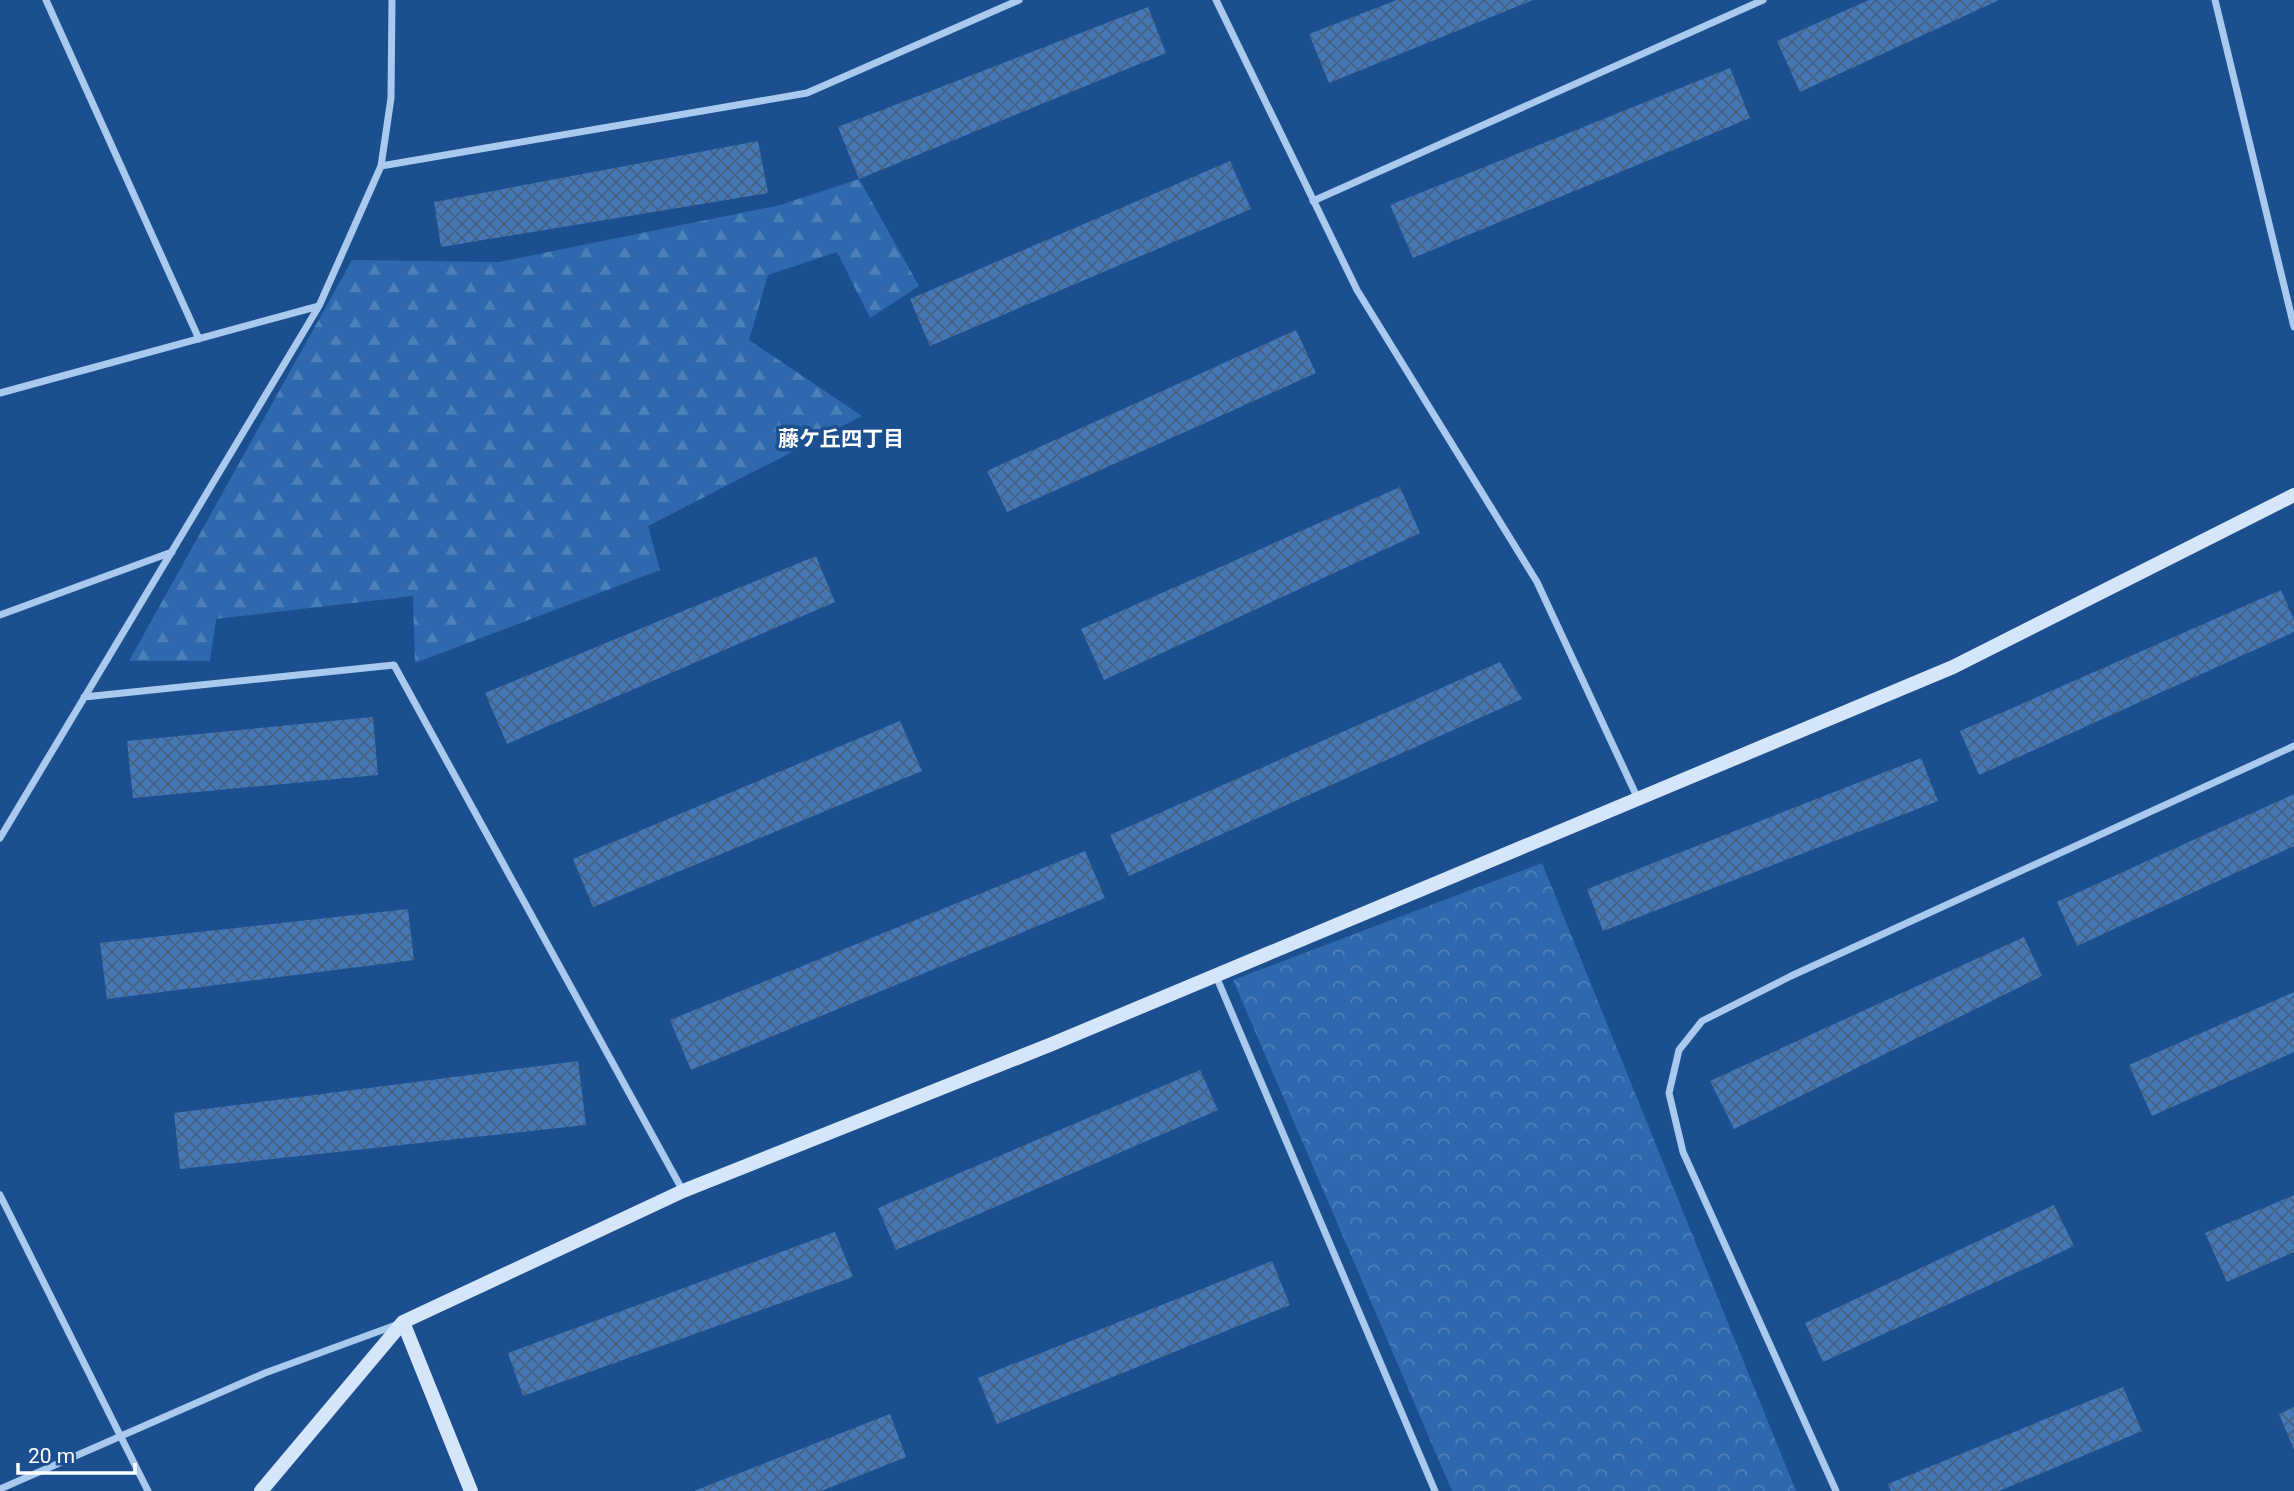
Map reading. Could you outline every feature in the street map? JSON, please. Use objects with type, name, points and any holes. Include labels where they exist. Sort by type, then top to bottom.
[{"type":"street","points":[[46,0],[199,339]]},
{"type":"street","points":[[0,838],[319,306],[381,166],[391,98],[392,0]]},
{"type":"street","points":[[381,166],[807,93],[1019,0]]},
{"type":"street","points":[[1216,0],[1357,290],[1537,582],[1638,800]]},
{"type":"street","points":[[1314,201],[1763,0]]},
{"type":"street","points":[[2215,0],[2294,327]]},
{"type":"street","points":[[0,393],[319,306]]},
{"type":"street","points":[[0,1489],[265,1373],[403,1322],[683,1191],[1216,976],[1953,667],[2294,495]]},
{"type":"street","points":[[0,615],[172,552]]},
{"type":"street","points":[[85,697],[394,665],[683,1191]]},
{"type":"street","points":[[1836,1491],[1683,1152],[1669,1093],[1679,1050],[1702,1021],[1791,976],[2294,746]]},
{"type":"street","points":[[1216,976],[1435,1491]]},
{"type":"street","points":[[0,1195],[148,1491]]},
{"type":"street","points":[[261,1491],[403,1322]]},
{"type":"street","points":[[403,1322],[471,1491]]},
{"type":"green space","points":[[859,179],[919,286],[870,318],[837,252],[768,275],[749,340],[862,416],[648,526],[660,570],[415,663],[413,596],[216,619],[210,661],[129,661],[352,260],[499,262],[780,205]]},
{"type":"green space","points":[[1542,863],[1796,1491],[1452,1491],[1233,980]]},
{"type":"building","points":[[1397,0],[1533,0],[1329,83],[1309,34]]},
{"type":"building","points":[[1869,0],[1999,0],[1800,92],[1777,41]]},
{"type":"building","points":[[1148,7],[1166,53],[859,179],[838,127]]},
{"type":"building","points":[[1730,68],[1750,118],[1413,258],[1390,205]]},
{"type":"building","points":[[758,141],[768,193],[441,247],[434,202]]},
{"type":"building","points":[[1230,161],[1251,209],[930,346],[910,299]]},
{"type":"building","points":[[1296,330],[1316,373],[1007,512],[987,471]]},
{"type":"building","points":[[1400,487],[1420,533],[1104,680],[1081,629]]},
{"type":"building","points":[[816,556],[835,602],[507,744],[485,693]]},
{"type":"building","points":[[2281,590],[2294,620],[2294,632],[1979,775],[1960,731]]},
{"type":"building","points":[[1500,662],[1522,699],[1129,876],[1110,835]]},
{"type":"building","points":[[373,717],[378,775],[133,798],[127,741]]},
{"type":"building","points":[[900,721],[922,771],[593,907],[573,859]]},
{"type":"building","points":[[1921,758],[1938,801],[1603,931],[1587,889]]},
{"type":"building","points":[[2294,794],[2294,846],[2077,946],[2057,902]]},
{"type":"building","points":[[1085,851],[1105,898],[691,1070],[670,1020]]},
{"type":"building","points":[[408,909],[414,960],[107,999],[100,943]]},
{"type":"building","points":[[2024,937],[2042,976],[1734,1129],[1710,1081]]},
{"type":"building","points":[[2294,992],[2294,1052],[2152,1116],[2129,1065]]},
{"type":"building","points":[[578,1061],[586,1125],[180,1169],[174,1113]]},
{"type":"building","points":[[1200,1070],[1218,1110],[896,1250],[878,1208]]},
{"type":"building","points":[[2294,1195],[2294,1252],[2227,1282],[2205,1233]]},
{"type":"building","points":[[2054,1205],[2074,1246],[1823,1362],[1805,1323]]},
{"type":"building","points":[[835,1232],[853,1277],[523,1396],[508,1353]]},
{"type":"building","points":[[1272,1261],[1290,1305],[997,1424],[978,1378]]},
{"type":"building","points":[[2123,1387],[2142,1431],[1999,1491],[1891,1491],[1888,1484]]},
{"type":"building","points":[[2294,1407],[2294,1450],[2279,1414]]},
{"type":"building","points":[[890,1414],[906,1457],[821,1491],[694,1491]]},
{"type":"district","name":"藤ケ丘四丁目","points":[[841,439]]}]
